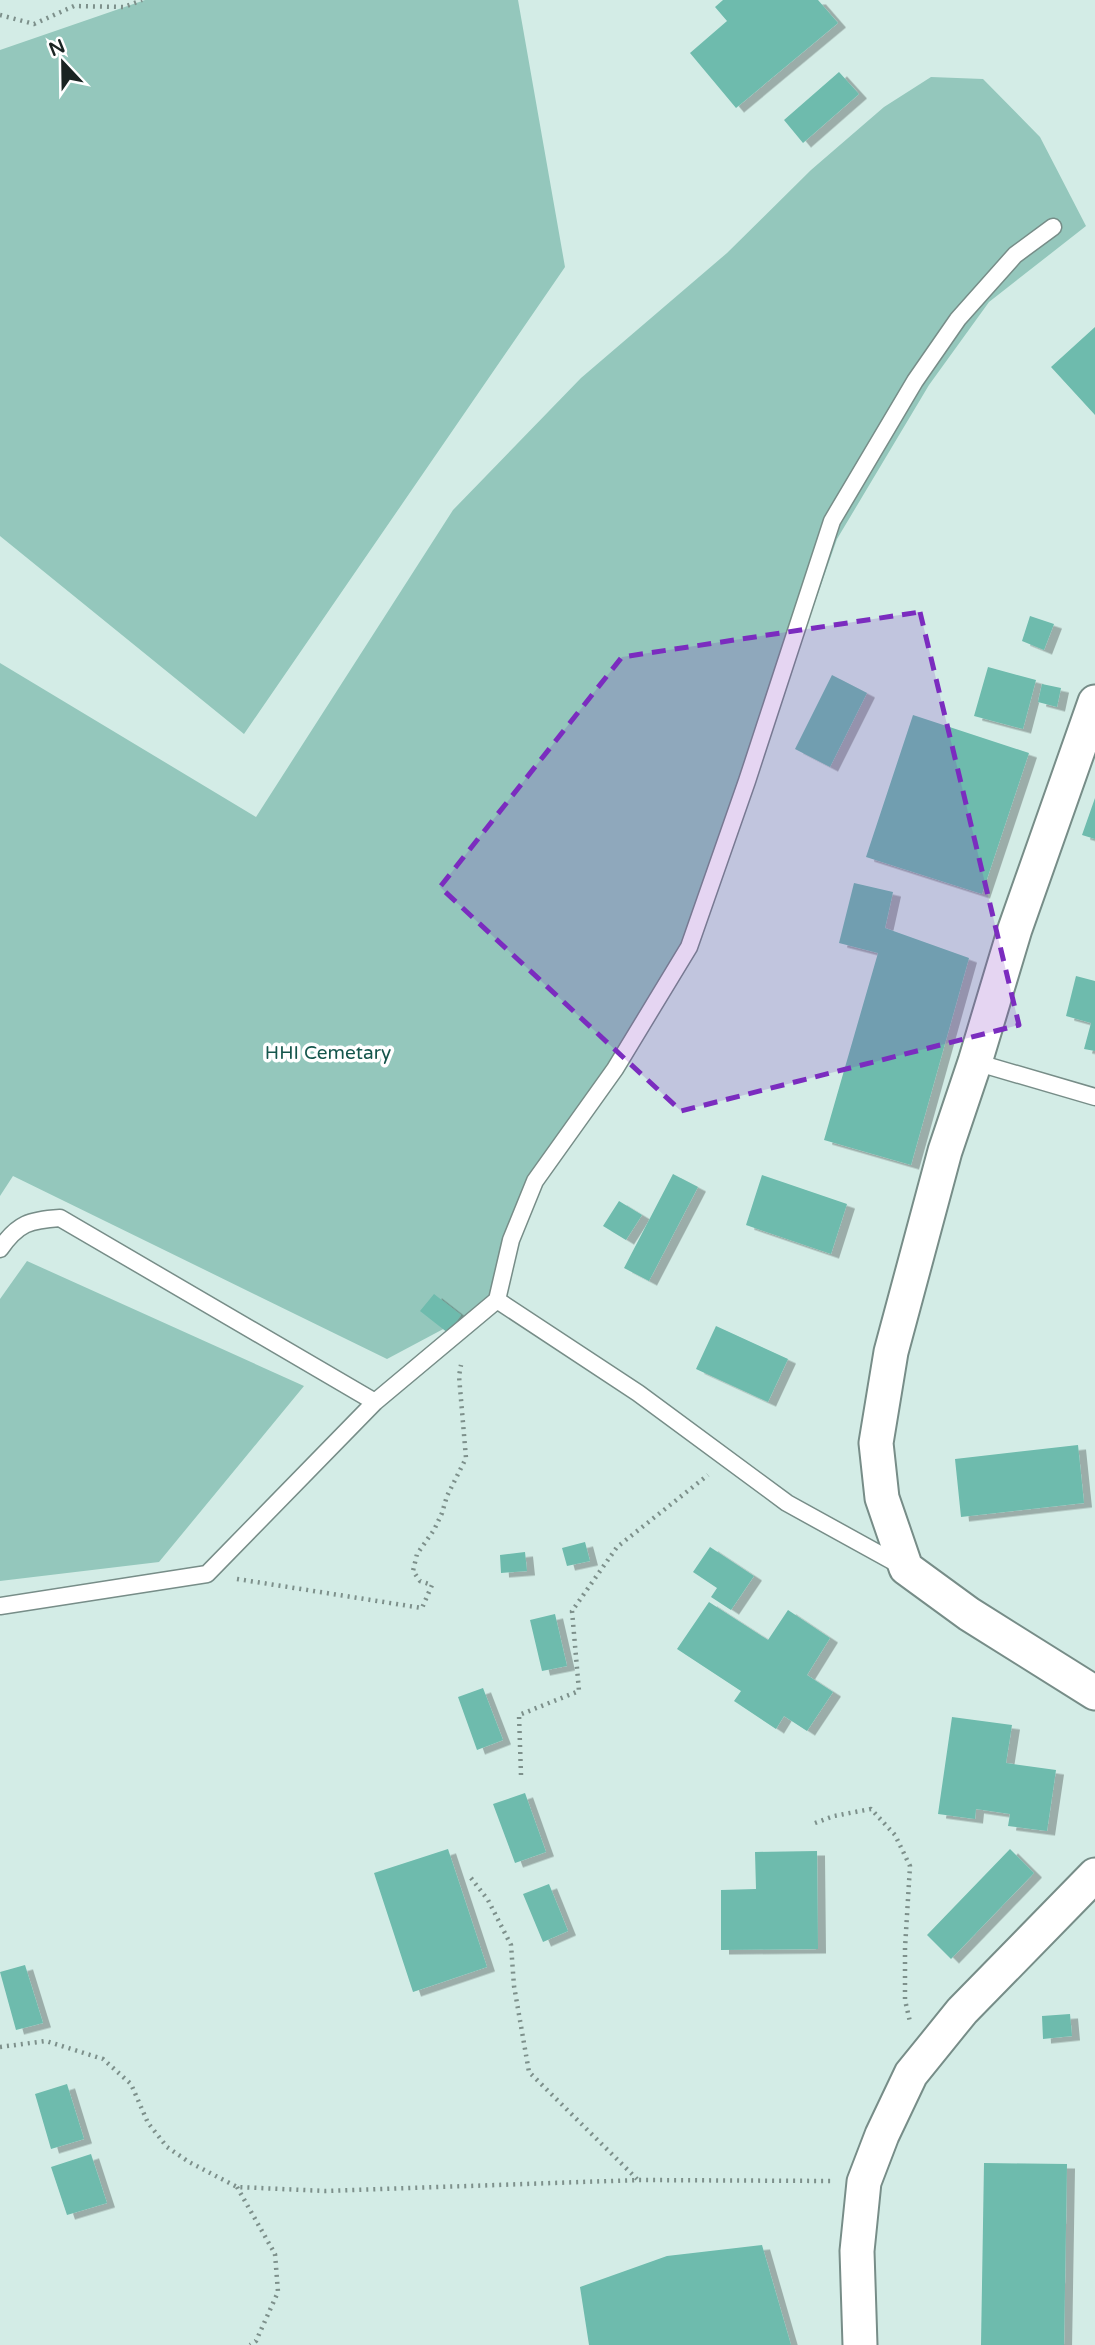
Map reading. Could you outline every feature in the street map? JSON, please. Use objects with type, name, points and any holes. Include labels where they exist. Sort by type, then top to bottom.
[{"type":"street","points":[[1092,722],[1015,929],[945,1151],[891,1352],[876,1443],[882,1498],[906,1568],[969,1614],[1095,1693]]},
{"type":"street","points":[[860,2345],[857,2250],[864,2182],[882,2135],[911,2074],[962,2011],[1095,1875]]},
{"type":"lane","points":[[0,1606],[208,1574],[376,1402],[497,1300],[511,1240],[535,1181],[615,1069],[689,947],[747,781],[832,521],[915,381],[958,318],[1015,255],[1053,227]]},
{"type":"lane","points":[[975,1062],[1095,1097]]},
{"type":"lane","points":[[0,1249],[9,1235],[21,1225],[36,1219],[60,1218],[376,1402]]},
{"type":"lane","points":[[497,1300],[638,1393],[787,1503],[906,1568]]},
{"type":"path","points":[[0,15],[34,23],[74,6],[124,7],[142,0]]},
{"type":"path","points":[[208,1574],[422,1608],[432,1585],[420,1581],[413,1571],[417,1554],[442,1513],[447,1496],[466,1458],[459,1376],[467,1326]]},
{"type":"path","points":[[520,1775],[519,1715],[579,1691],[572,1611],[617,1547],[727,1459]]},
{"type":"path","points":[[815,1823],[834,1815],[871,1809],[895,1835],[910,1866],[905,2000],[919,2064]]},
{"type":"path","points":[[471,1878],[488,1900],[511,1945],[514,1986],[529,2072],[638,2180]]},
{"type":"path","points":[[0,2047],[46,2041],[103,2059],[131,2084],[148,2123],[167,2147],[189,2162],[237,2187],[326,2191],[638,2180],[864,2182]]},
{"type":"path","points":[[237,2187],[275,2254],[278,2292],[256,2341],[250,2345]]},
{"type":"highlighted area","points":[[920,612],[1019,1025],[681,1111],[440,887],[622,657]]},
{"type":"green space","points":[[145,0],[518,0],[565,267],[244,734],[0,536],[0,50]]},
{"type":"green space","name":"HHI Cemetary","points":[[931,77],[983,79],[1040,137],[1086,226],[989,302],[929,385],[837,539],[694,949],[539,1184],[494,1302],[387,1359],[13,1176],[0,1196],[0,663],[256,817],[453,510],[581,378],[727,253],[811,170],[884,107]]},
{"type":"green space","points":[[27,1261],[304,1386],[159,1562],[0,1581],[0,1299]]},
{"type":"building","points":[[723,0],[818,0],[838,23],[736,108],[690,53],[727,21],[715,7]]},
{"type":"building","points":[[839,72],[859,94],[803,143],[784,120]]},
{"type":"building","points":[[1095,327],[1095,415],[1051,367]]},
{"type":"building","points":[[1030,616],[1054,624],[1044,650],[1022,641]]},
{"type":"building","points":[[988,667],[1036,680],[1023,729],[974,716]]},
{"type":"building","points":[[832,675],[867,693],[830,767],[795,749]]},
{"type":"building","points":[[1042,684],[1061,688],[1057,707],[1038,702]]},
{"type":"building","points":[[913,715],[1029,753],[982,894],[866,857]]},
{"type":"building","points":[[1095,798],[1095,839],[1082,835]]},
{"type":"building","points":[[854,883],[893,892],[885,928],[969,958],[911,1165],[824,1140],[878,953],[839,943]]},
{"type":"building","points":[[1076,976],[1095,981],[1095,1051],[1084,1049],[1091,1023],[1066,1016]]},
{"type":"building","points":[[673,1174],[698,1187],[649,1281],[624,1268]]},
{"type":"building","points":[[762,1175],[847,1204],[831,1254],[746,1225]]},
{"type":"building","points":[[619,1201],[642,1215],[626,1240],[603,1226]]},
{"type":"building","points":[[434,1294],[461,1315],[448,1333],[420,1311]]},
{"type":"building","points":[[716,1326],[788,1359],[768,1402],[696,1369]]},
{"type":"building","points":[[1078,1445],[1084,1503],[961,1517],[955,1459]]},
{"type":"building","points":[[585,1542],[590,1561],[567,1566],[562,1548]]},
{"type":"building","points":[[710,1547],[754,1576],[731,1610],[711,1597],[717,1588],[693,1572]]},
{"type":"building","points":[[525,1552],[527,1571],[501,1573],[500,1555]]},
{"type":"building","points":[[709,1602],[768,1640],[788,1610],[830,1638],[807,1675],[833,1692],[807,1731],[784,1716],[776,1729],[734,1701],[741,1691],[677,1649]]},
{"type":"building","points":[[555,1614],[567,1666],[542,1671],[530,1620]]},
{"type":"building","points":[[483,1688],[503,1740],[477,1750],[458,1697]]},
{"type":"building","points":[[952,1717],[1012,1725],[1006,1763],[1056,1770],[1047,1831],[1008,1826],[1010,1814],[976,1809],[975,1819],[938,1814]]},
{"type":"building","points":[[525,1793],[546,1852],[515,1863],[493,1804]]},
{"type":"building","points":[[448,1849],[487,1967],[413,1992],[374,1873]]},
{"type":"building","points":[[1010,1849],[1034,1873],[951,1959],[927,1935]]},
{"type":"building","points":[[817,1851],[818,1949],[721,1950],[721,1890],[756,1889],[755,1852]]},
{"type":"building","points":[[549,1884],[568,1931],[543,1942],[523,1894]]},
{"type":"building","points":[[25,1965],[43,2023],[16,2030],[0,1972]]},
{"type":"building","points":[[1070,2014],[1072,2036],[1043,2039],[1042,2016]]},
{"type":"building","points":[[67,2084],[84,2139],[51,2149],[35,2094]]},
{"type":"building","points":[[91,2154],[107,2203],[67,2215],[51,2167]]},
{"type":"building","points":[[984,2163],[1067,2164],[1064,2345],[981,2345]]},
{"type":"building","points":[[762,2245],[791,2345],[589,2345],[580,2287],[667,2256]]}]
